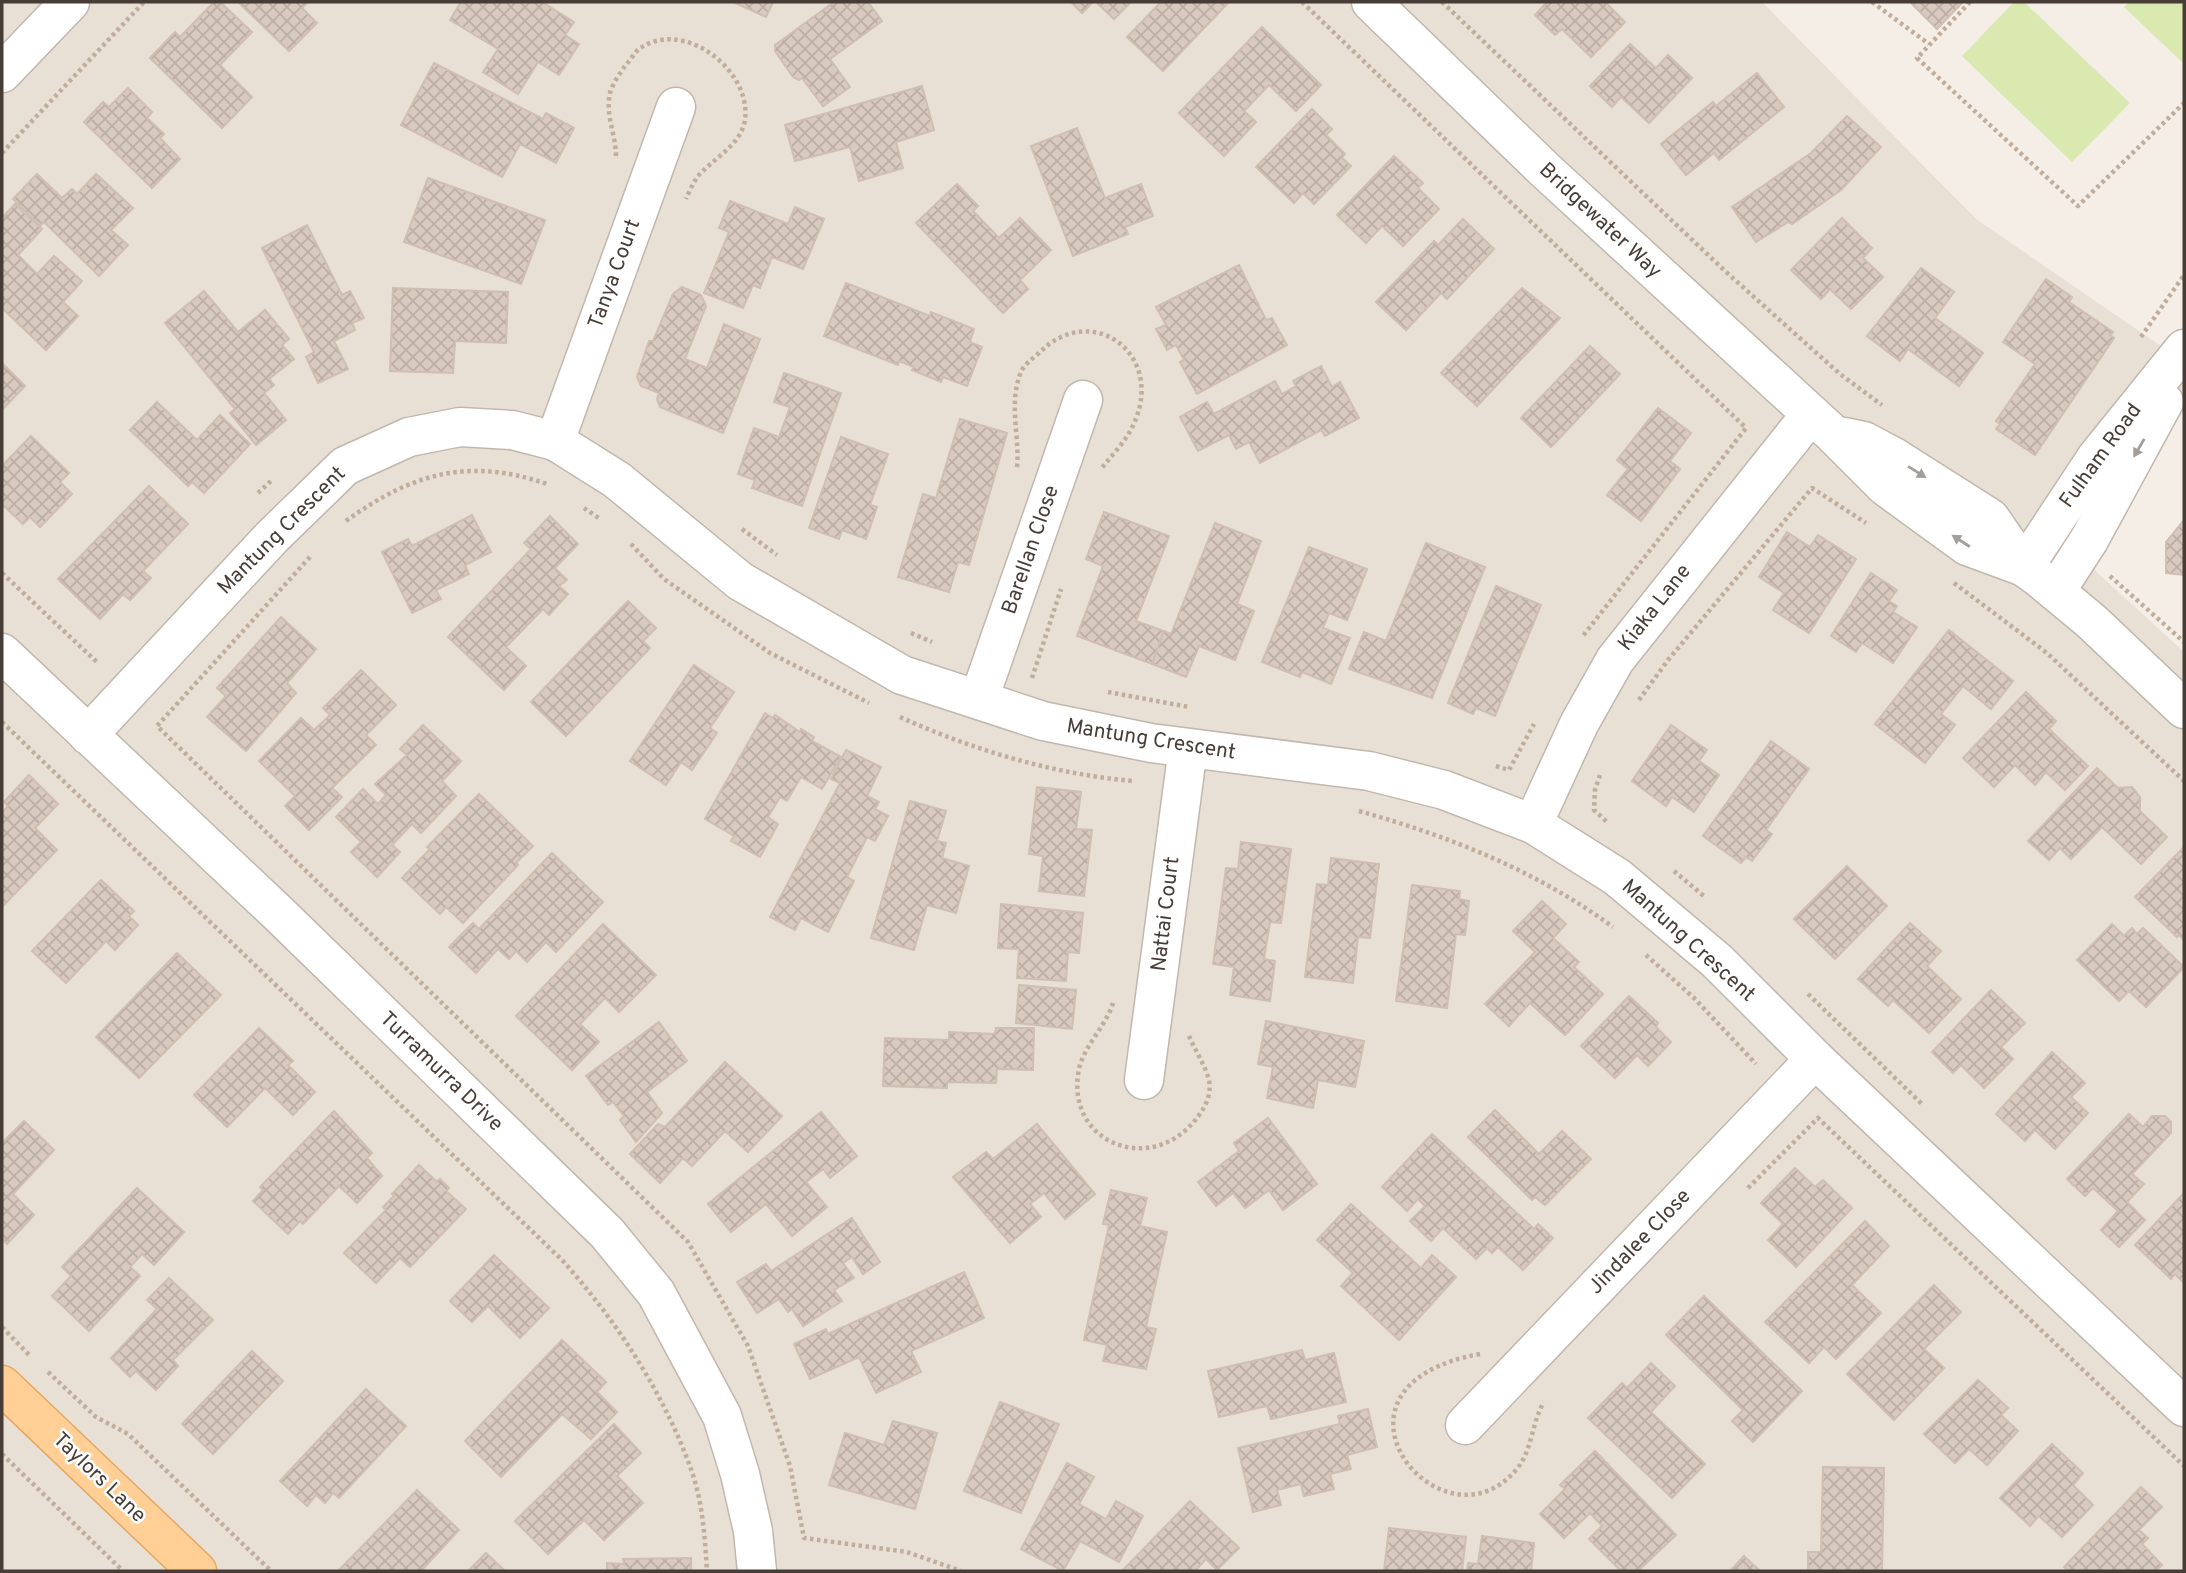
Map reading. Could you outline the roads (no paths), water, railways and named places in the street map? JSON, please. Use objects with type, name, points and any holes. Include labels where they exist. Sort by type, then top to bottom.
[{"type":"main road","name":"Taylors Lane","points":[[2,1385],[197,1571]]},
{"type":"street","points":[[2,72],[70,2]]},
{"type":"street","name":"Bridgewater Way","points":[[1371,2],[1545,170],[1822,424],[1894,457],[1990,518],[2024,567],[2056,591],[2184,709]]},
{"type":"street","name":"Tanya Court","points":[[555,441],[676,107]]},
{"type":"street","name":"Fulham Road","points":[[2024,567],[2096,458],[2184,349]]},
{"type":"street","name":"Fulham Road","points":[[2056,591],[2089,540],[2184,367]]},
{"type":"street","name":"Barellan Close","points":[[979,699],[1083,400]]},
{"type":"street","name":"Kiaka Lane","points":[[1533,824],[1579,724],[1615,660],[1822,424]]},
{"type":"street","name":"Mantung Crescent","points":[[88,735],[272,537],[345,466],[409,437],[460,427],[512,430],[555,441],[617,480],[740,581],[902,675],[1043,721],[1188,748],[1369,771],[1444,790],[1533,824],[1617,877],[1717,961],[1815,1059],[2184,1407]]},
{"type":"street","name":"Turramurra Drive","points":[[2,653],[279,914],[607,1233],[656,1293],[722,1416],[740,1474],[753,1531],[757,1571]]},
{"type":"street","name":"Nattai Court","points":[[1144,1080],[1188,748]]},
{"type":"street","name":"Jindalee Close","points":[[1465,1425],[1815,1059]]}]
